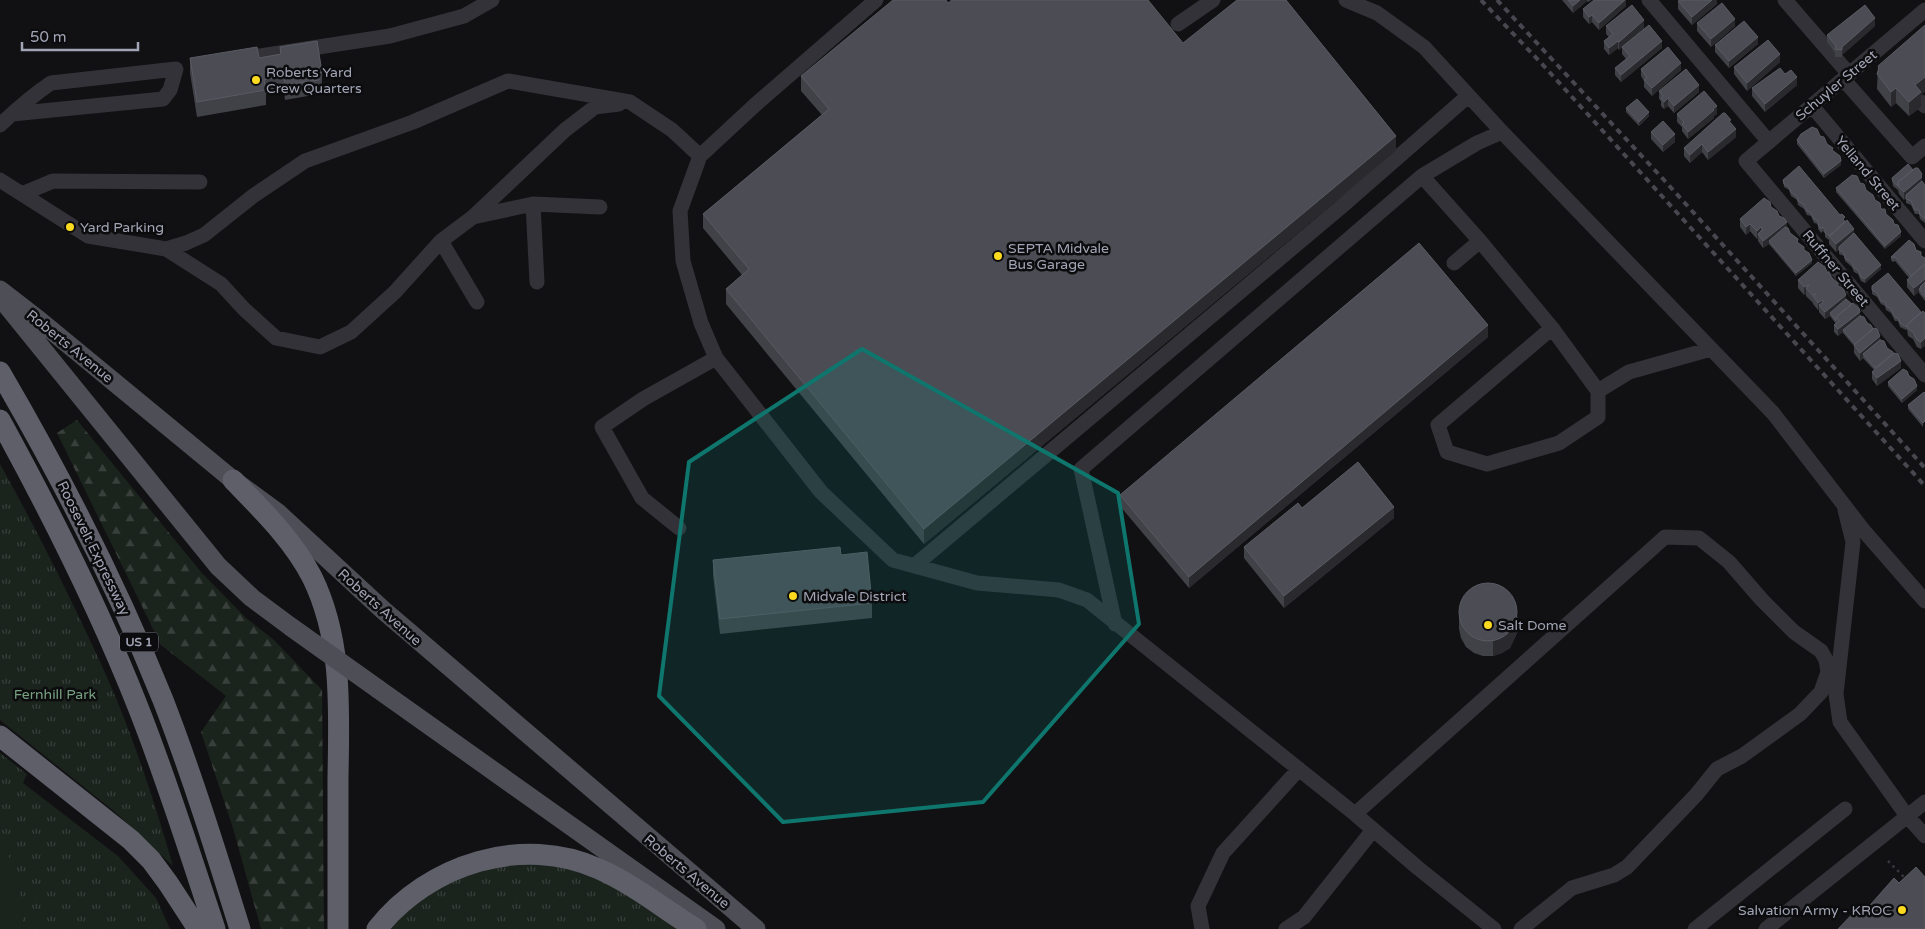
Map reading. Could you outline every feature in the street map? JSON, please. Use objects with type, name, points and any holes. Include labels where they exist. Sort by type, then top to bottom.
[{"type":"highway","name":"Roosevelt Expressway","points":[[0,372],[68,494],[137,638],[182,752],[240,929]]},
{"type":"highway","name":"Roosevelt Expressway","points":[[0,420],[71,554],[116,653],[159,761],[215,929]]},
{"type":"highway","points":[[234,480],[269,516],[298,554],[322,601],[329,624],[339,690],[338,929]]},
{"type":"highway","points":[[0,736],[130,840],[151,860],[168,882],[198,929]]},
{"type":"highway","points":[[378,929],[395,909],[443,876],[483,860],[519,854],[559,856],[598,868],[696,929]]},
{"type":"main road","name":"Roberts Avenue","points":[[0,290],[234,480],[278,513],[383,610],[756,929]]},
{"type":"main road","name":"Roberts Avenue","points":[[0,297],[218,566],[252,598],[716,929]]},
{"type":"street","points":[[225,61],[390,36],[464,16],[492,0]]},
{"type":"street","points":[[876,0],[755,105],[700,156],[680,212],[683,261],[700,323],[716,358],[821,492],[893,560],[977,583],[1059,590],[1087,600],[1355,814],[1492,928]]},
{"type":"street","points":[[1178,24],[1213,0]]},
{"type":"street","points":[[1346,0],[1377,13],[1424,47],[1502,132],[1773,413],[1864,531],[1925,601]]},
{"type":"street","points":[[1649,0],[1769,142]]},
{"type":"street","points":[[1785,0],[1912,157],[1925,146]]},
{"type":"street","name":"Schuyler Street","points":[[1746,161],[1925,10]]},
{"type":"street","points":[[0,125],[12,114],[39,91],[52,83],[181,68],[170,90],[163,99],[12,114]]},
{"type":"street","points":[[166,249],[204,235],[253,196],[305,162],[413,122],[508,81],[630,102],[672,130],[700,156]]},
{"type":"street","points":[[914,566],[1341,207],[1468,96]]},
{"type":"street","points":[[0,180],[88,236],[166,249],[221,284],[244,309],[276,338],[320,347],[351,332],[394,292],[441,241],[473,217],[565,130],[595,107],[630,102]]},
{"type":"street","name":"Yelland Street","points":[[1812,106],[1925,241]]},
{"type":"street","points":[[1115,624],[1081,469],[1422,176],[1477,143],[1502,132]]},
{"type":"street","name":"Ruffner Street","points":[[1746,161],[1925,375]]},
{"type":"street","points":[[1422,176],[1480,241],[1552,328],[1598,391],[1598,417],[1558,443],[1488,464],[1447,452],[1438,426],[1552,328]]},
{"type":"street","points":[[22,194],[53,181],[200,182]]},
{"type":"street","points":[[473,217],[533,204],[600,207]]},
{"type":"street","points":[[533,204],[537,282]]},
{"type":"street","points":[[441,241],[477,302]]},
{"type":"street","points":[[1454,263],[1480,241]]},
{"type":"street","points":[[1598,391],[1629,372],[1712,349]]},
{"type":"street","points":[[679,528],[642,498],[602,427],[643,399],[716,358]]},
{"type":"street","points":[[1844,504],[1852,542],[1836,694],[1840,722],[1907,816],[1925,836]]},
{"type":"street","points":[[1355,814],[1666,537],[1700,538],[1729,562],[1762,600],[1794,632],[1821,651],[1826,660],[1828,679],[1821,692],[1800,714],[1742,756],[1717,769],[1627,867],[1614,875],[1572,888],[1521,929]]},
{"type":"street","points":[[1202,929],[1198,906],[1224,853],[1299,769]]},
{"type":"street","points":[[1766,929],[1925,802]]},
{"type":"street","points":[[1695,929],[1845,809]]},
{"type":"street","points":[[1286,929],[1304,917],[1373,830]]},
{"type":"path","points":[[1888,861],[1910,883]]},
{"type":"highlighted area","points":[[862,349],[1118,493],[1139,624],[983,802],[783,822],[659,696],[689,462]]},
{"type":"green space","points":[[77,420],[201,572],[246,618],[274,640],[322,690],[324,929],[261,929],[233,828],[201,732],[226,696],[161,645],[57,433]]},
{"type":"green space","name":"Fernhill Park","points":[[0,464],[73,604],[107,677],[157,811],[173,866],[115,812],[0,720]]},
{"type":"green space","points":[[0,753],[27,774],[23,783],[118,856],[156,898],[170,929],[0,929]]},
{"type":"green space","points":[[0,840],[11,861],[18,883],[22,905],[22,929],[0,929]]},
{"type":"green space","points":[[545,861],[599,876],[685,929],[387,929],[404,911],[462,872]]},
{"type":"building","name":"SEPTA Midvale Bus Garage","points":[[893,0],[946,0],[948,3],[952,0],[1148,0],[1183,43],[1237,0],[1286,0],[1396,136],[924,529],[726,289],[749,269],[703,214],[829,109],[801,76]]},
{"type":"building","points":[[1568,0],[1580,0],[1573,6]]},
{"type":"building","points":[[1594,0],[1625,0],[1599,23],[1592,15],[1589,17],[1583,9]]},
{"type":"building","points":[[1712,0],[1692,17],[1678,1]]},
{"type":"building","points":[[1722,3],[1735,19],[1711,39],[1697,23]]},
{"type":"building","points":[[1632,5],[1644,20],[1619,42],[1609,48],[1604,41],[1613,34],[1606,26]]},
{"type":"building","points":[[1865,5],[1875,18],[1842,47],[1842,50],[1835,49],[1836,46],[1827,35]]},
{"type":"building","points":[[1744,21],[1758,37],[1729,61],[1715,45]]},
{"type":"building","points":[[1649,25],[1662,41],[1621,75],[1615,68],[1630,56],[1622,47]]},
{"type":"building","points":[[1925,25],[1925,77],[1915,85],[1921,92],[1909,102],[1896,88],[1891,92],[1877,74],[1878,66]]},
{"type":"building","points":[[1768,40],[1780,54],[1747,83],[1734,67]]},
{"type":"building","name":"Roberts Yard Crew Quarters","points":[[317,41],[322,72],[318,73],[319,80],[285,85],[284,76],[264,80],[266,90],[197,102],[190,58],[257,47],[259,58],[281,54],[280,47]]},
{"type":"building","points":[[1668,47],[1681,63],[1652,88],[1644,80],[1647,78],[1641,69]]},
{"type":"building","points":[[1780,68],[1785,74],[1791,70],[1797,77],[1765,104],[1752,88]]},
{"type":"building","points":[[1686,69],[1699,85],[1674,106],[1668,98],[1664,102],[1661,98],[1663,96],[1659,91]]},
{"type":"building","points":[[1704,91],[1717,106],[1688,132],[1682,124],[1684,122],[1677,114]]},
{"type":"building","points":[[1637,99],[1649,112],[1639,122],[1626,108]]},
{"type":"building","points":[[1723,113],[1731,120],[1729,121],[1736,129],[1708,152],[1702,144],[1690,155],[1684,148]]},
{"type":"building","points":[[1663,121],[1675,134],[1663,145],[1651,132]]},
{"type":"building","points":[[1812,127],[1817,129],[1820,136],[1824,137],[1827,144],[1833,148],[1832,150],[1840,156],[1841,161],[1824,174],[1797,140],[1801,134]]},
{"type":"building","points":[[1908,164],[1913,170],[1898,182],[1898,186],[1893,182],[1892,178]]},
{"type":"building","points":[[1799,166],[1840,215],[1842,214],[1845,217],[1843,219],[1845,222],[1830,236],[1825,233],[1823,227],[1821,229],[1818,221],[1798,201],[1789,187],[1784,184],[1783,180]]},
{"type":"building","points":[[1915,168],[1918,168],[1922,177],[1904,192],[1899,187],[1898,182]]},
{"type":"building","points":[[1852,175],[1857,176],[1860,183],[1864,184],[1866,190],[1880,203],[1881,209],[1885,209],[1886,214],[1893,220],[1894,224],[1898,225],[1901,232],[1885,246],[1836,188]]},
{"type":"building","points":[[1922,181],[1925,185],[1925,219],[1920,215],[1919,210],[1915,210],[1911,201],[1906,199],[1906,195]]},
{"type":"building","points":[[1764,198],[1770,202],[1771,207],[1777,211],[1779,216],[1787,222],[1763,241],[1758,234],[1763,229],[1761,227],[1757,231],[1750,224],[1746,227],[1740,219]]},
{"type":"building","points":[[1847,220],[1854,229],[1836,244],[1829,236]]},
{"type":"building","points":[[1785,227],[1798,239],[1797,242],[1809,253],[1812,260],[1796,273],[1769,241]]},
{"type":"building","points":[[1854,233],[1881,265],[1865,279],[1861,277],[1852,263],[1845,258],[1844,253],[1839,250],[1839,247]]},
{"type":"building","points":[[1909,240],[1914,244],[1916,250],[1921,252],[1921,256],[1925,258],[1925,264],[1911,276],[1895,257],[1891,257]]},
{"type":"building","points":[[1419,243],[1488,325],[1189,577],[1120,495]]},
{"type":"building","points":[[1818,262],[1825,267],[1827,272],[1838,283],[1838,286],[1843,288],[1846,295],[1825,312],[1819,305],[1823,302],[1822,300],[1818,303],[1813,296],[1816,294],[1812,295],[1806,288],[1809,285],[1804,287],[1798,280]]},
{"type":"building","points":[[1925,264],[1925,279],[1914,288],[1907,280]]},
{"type":"building","points":[[1888,273],[1921,312],[1906,327],[1900,323],[1891,309],[1872,290],[1872,286]]},
{"type":"building","points":[[1925,282],[1925,297],[1919,289]]},
{"type":"building","points":[[1846,299],[1852,304],[1836,317],[1836,321],[1830,313]]},
{"type":"building","points":[[1853,303],[1859,308],[1860,312],[1838,329],[1834,325],[1839,321],[1836,317]]},
{"type":"building","points":[[1923,311],[1925,313],[1925,338],[1921,342],[1917,340],[1907,325]]},
{"type":"building","points":[[1860,316],[1864,317],[1873,329],[1855,344],[1843,330]]},
{"type":"building","points":[[1874,328],[1877,329],[1880,336],[1860,353],[1854,345]]},
{"type":"building","points":[[1880,340],[1884,341],[1887,348],[1893,354],[1875,368],[1863,354]]},
{"type":"building","points":[[1894,353],[1898,354],[1901,361],[1877,378],[1872,372]]},
{"type":"building","points":[[1903,369],[1914,379],[1917,386],[1902,399],[1888,382]]},
{"type":"building","points":[[1924,392],[1925,421],[1923,423],[1908,405]]},
{"type":"building","points":[[1358,462],[1394,507],[1284,596],[1244,547],[1298,503],[1302,508]]},
{"type":"building","name":"Midvale District","points":[[840,547],[841,555],[867,552],[872,603],[720,619],[713,560]]},
{"type":"building","name":"Salt Dome","points":[[1482,583],[1494,583],[1509,591],[1517,606],[1517,618],[1509,633],[1494,641],[1482,641],[1467,633],[1459,618],[1459,606],[1467,591]]},
{"type":"building","name":"Salvation Army - KROC","points":[[1916,867],[1925,877],[1925,929],[1838,929],[1859,907],[1864,912],[1894,878],[1899,883]]},
{"type":"railway","points":[[1481,0],[1543,65],[1925,486]]},
{"type":"railway","points":[[1497,0],[1664,180],[1925,468]]},
{"type":"place","name":"Roberts Yard Crew Quarters","points":[[256,80]]},
{"type":"place","name":"Yard Parking","points":[[70,227]]},
{"type":"place","name":"SEPTA Midvale Bus Garage","points":[[998,256]]},
{"type":"place","name":"Midvale District","points":[[793,596]]},
{"type":"place","name":"Salt Dome","points":[[1488,625]]},
{"type":"place","name":"Salvation Army - KROC","points":[[1902,910]]}]
